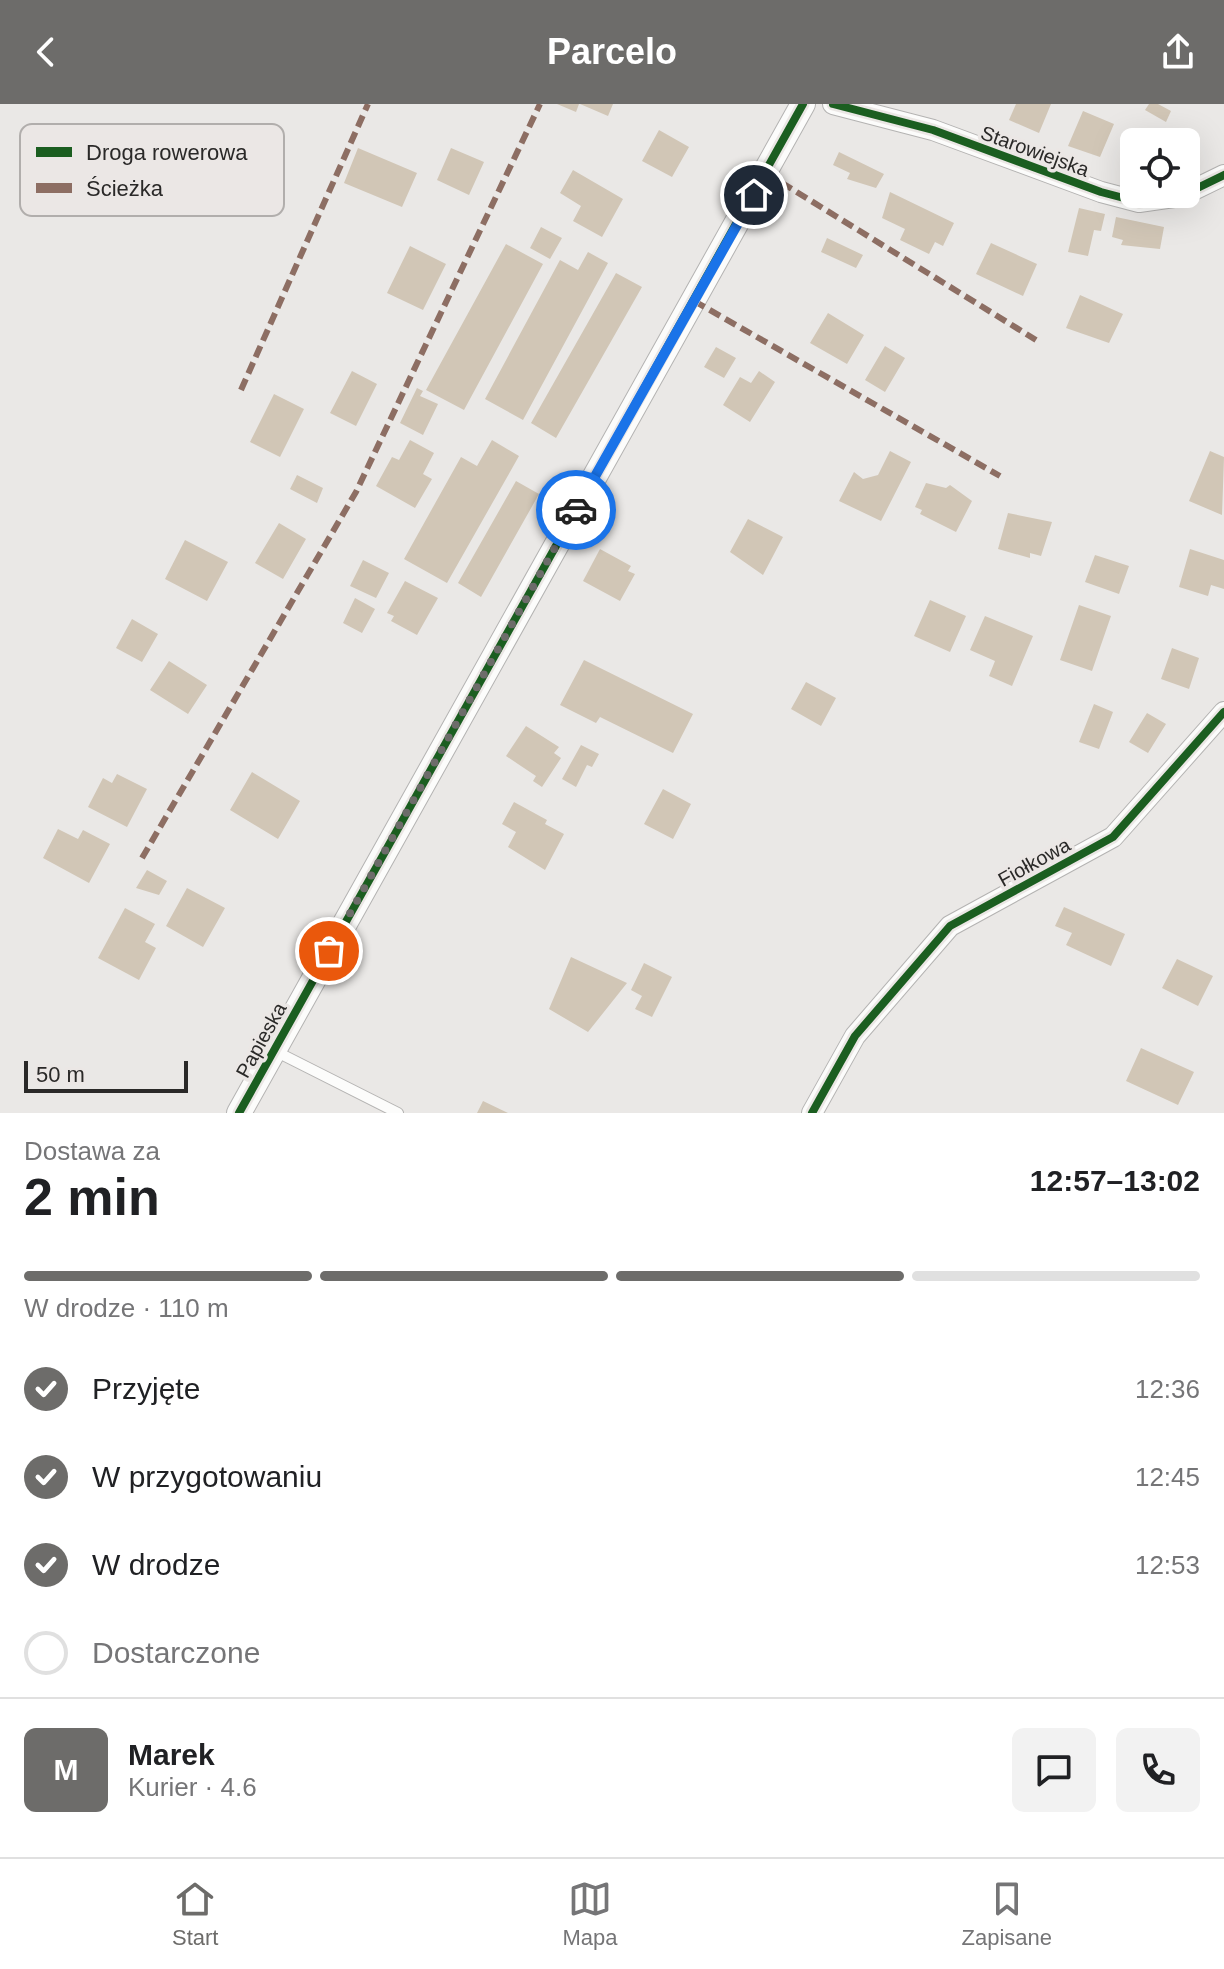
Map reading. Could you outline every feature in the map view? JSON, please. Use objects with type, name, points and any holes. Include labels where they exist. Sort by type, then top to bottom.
[{"type":"street","name":"Papieska","points":[[239,1113],[803,104]]},
{"type":"street","name":"Starowiejska","points":[[833,104],[933,130],[1101,192],[1139,202],[1181,196],[1224,175]]},
{"type":"street","name":"Fiołkowa","points":[[812,1113],[855,1036],[950,926],[1113,837],[1224,712]]},
{"type":"lane","points":[[274,1050],[398,1113]]},
{"type":"building","points":[[557,104],[579,104],[576,112]]},
{"type":"building","points":[[580,104],[613,104],[608,116]]},
{"type":"building","points":[[1016,104],[1051,104],[1039,133],[1009,120]]},
{"type":"building","points":[[1149,104],[1158,104],[1171,111],[1166,122],[1145,110]]},
{"type":"building","points":[[1083,111],[1114,124],[1100,157],[1068,146]]},
{"type":"building","points":[[659,130],[689,147],[672,177],[642,161]]},
{"type":"building","points":[[358,148],[417,173],[402,207],[344,183]]},
{"type":"building","points":[[451,148],[484,162],[469,195],[437,180]]},
{"type":"building","points":[[839,152],[884,174],[876,188],[847,179],[850,173],[833,165]]},
{"type":"building","points":[[573,170],[623,199],[602,237],[573,221],[581,206],[560,193]]},
{"type":"building","points":[[890,192],[954,223],[943,246],[935,242],[929,254],[900,240],[905,229],[882,218]]},
{"type":"building","points":[[1079,208],[1105,214],[1101,231],[1094,230],[1088,256],[1068,252]]},
{"type":"building","points":[[1116,217],[1164,227],[1160,249],[1121,245],[1123,240],[1112,237]]},
{"type":"building","points":[[541,227],[562,238],[550,259],[530,248]]},
{"type":"building","points":[[827,238],[863,255],[856,268],[821,252]]},
{"type":"building","points":[[991,243],[1037,264],[1023,296],[976,274]]},
{"type":"building","points":[[506,244],[543,264],[464,410],[426,390]]},
{"type":"building","points":[[410,246],[446,264],[423,310],[387,293]]},
{"type":"building","points":[[588,252],[608,263],[523,420],[485,399],[560,260],[578,270]]},
{"type":"building","points":[[616,273],[642,287],[556,438],[531,423]]},
{"type":"building","points":[[1080,295],[1123,314],[1109,343],[1066,328]]},
{"type":"building","points":[[828,313],[864,335],[847,364],[810,343]]},
{"type":"building","points":[[885,346],[905,358],[885,392],[865,380]]},
{"type":"building","points":[[716,347],[736,358],[724,378],[704,367]]},
{"type":"building","points":[[352,371],[377,384],[356,426],[330,413]]},
{"type":"building","points":[[759,371],[775,382],[750,422],[723,405],[740,377],[751,383]]},
{"type":"building","points":[[417,388],[423,391],[420,396],[438,404],[423,435],[400,423]]},
{"type":"building","points":[[274,394],[304,409],[280,457],[250,442]]},
{"type":"building","points":[[410,440],[434,453],[423,474],[432,479],[415,508],[376,486],[392,457],[399,460]]},
{"type":"building","points":[[492,440],[519,456],[447,583],[404,559],[461,457],[477,466]]},
{"type":"building","points":[[890,451],[911,462],[881,521],[839,501],[854,472],[863,479],[878,475]]},
{"type":"building","points":[[1210,451],[1224,457],[1222,515],[1189,501]]},
{"type":"building","points":[[297,475],[323,488],[317,503],[290,489]]},
{"type":"building","points":[[516,481],[539,494],[481,597],[458,583]]},
{"type":"building","points":[[926,483],[946,488],[950,485],[972,501],[956,532],[920,514],[922,510],[915,507]]},
{"type":"building","points":[[1008,513],[1052,522],[1041,556],[1030,553],[1030,558],[998,549]]},
{"type":"building","points":[[748,519],[783,537],[763,575],[730,552]]},
{"type":"building","points":[[279,523],[306,539],[283,579],[255,563]]},
{"type":"building","points":[[185,540],[228,562],[207,601],[165,579]]},
{"type":"building","points":[[600,549],[631,566],[628,571],[635,574],[620,601],[583,581]]},
{"type":"building","points":[[1190,549],[1224,560],[1224,589],[1211,585],[1208,596],[1179,587]]},
{"type":"building","points":[[1095,555],[1129,566],[1119,594],[1085,582]]},
{"type":"building","points":[[363,560],[389,573],[376,598],[350,586]]},
{"type":"building","points":[[405,581],[438,598],[417,635],[391,621],[394,616],[387,613]]},
{"type":"building","points":[[355,598],[375,609],[362,633],[343,623]]},
{"type":"building","points":[[930,600],[966,616],[950,652],[914,636]]},
{"type":"building","points":[[1079,605],[1111,616],[1092,671],[1060,660]]},
{"type":"building","points":[[985,616],[1033,636],[1012,686],[989,676],[995,661],[970,650]]},
{"type":"building","points":[[132,619],[158,634],[142,662],[116,648]]},
{"type":"building","points":[[1172,648],[1199,658],[1189,689],[1161,679]]},
{"type":"building","points":[[584,660],[693,714],[673,753],[600,717],[596,723],[560,705]]},
{"type":"building","points":[[169,661],[207,685],[188,714],[150,690]]},
{"type":"building","points":[[806,682],[836,698],[821,726],[791,709]]},
{"type":"building","points":[[1094,704],[1113,712],[1099,749],[1079,742]]},
{"type":"building","points":[[1147,713],[1166,724],[1148,753],[1129,742]]},
{"type":"building","points":[[526,726],[559,747],[554,753],[561,758],[542,787],[533,781],[536,776],[506,756]]},
{"type":"building","points":[[581,745],[599,754],[592,767],[587,765],[576,787],[562,779]]},
{"type":"building","points":[[252,772],[300,801],[278,839],[230,810]]},
{"type":"building","points":[[117,774],[147,789],[127,827],[88,807],[103,778],[112,783]]},
{"type":"building","points":[[663,789],[691,804],[673,839],[644,824]]},
{"type":"building","points":[[514,802],[547,820],[545,824],[564,834],[545,870],[508,847],[516,832],[502,824]]},
{"type":"building","points":[[58,829],[78,839],[83,830],[110,844],[89,883],[43,858]]},
{"type":"building","points":[[147,870],[167,881],[159,895],[136,888]]},
{"type":"building","points":[[187,888],[225,908],[203,947],[166,926]]},
{"type":"building","points":[[1064,907],[1125,934],[1111,966],[1066,945],[1072,933],[1055,926]]},
{"type":"building","points":[[125,908],[155,924],[145,942],[156,948],[139,980],[98,958]]},
{"type":"building","points":[[571,957],[627,983],[588,1032],[549,1009]]},
{"type":"building","points":[[1177,959],[1213,976],[1198,1006],[1162,988]]},
{"type":"building","points":[[644,963],[672,977],[652,1017],[635,1009],[642,996],[631,990]]},
{"type":"building","points":[[1141,1048],[1194,1072],[1178,1105],[1126,1081]]},
{"type":"building","points":[[483,1101],[508,1113],[477,1113]]},
{"type":"marked path","points":[[241,390],[368,104]]},
{"type":"marked path","points":[[142,858],[356,492],[540,104]]},
{"type":"marked path","points":[[766,173],[1036,340]]},
{"type":"marked path","points":[[694,301],[1000,476]]},
{"type":"cycle path","points":[[239,1113],[803,104]]},
{"type":"cycle path","points":[[833,104],[933,130],[1101,192],[1139,202],[1181,196],[1224,175]]},
{"type":"cycle path","points":[[812,1113],[855,1036],[950,926],[1113,837],[1224,712]]},
{"type":"way so far","points":[[329,951],[576,510]]},
{"type":"route","points":[[576,510],[754,195]]}]
